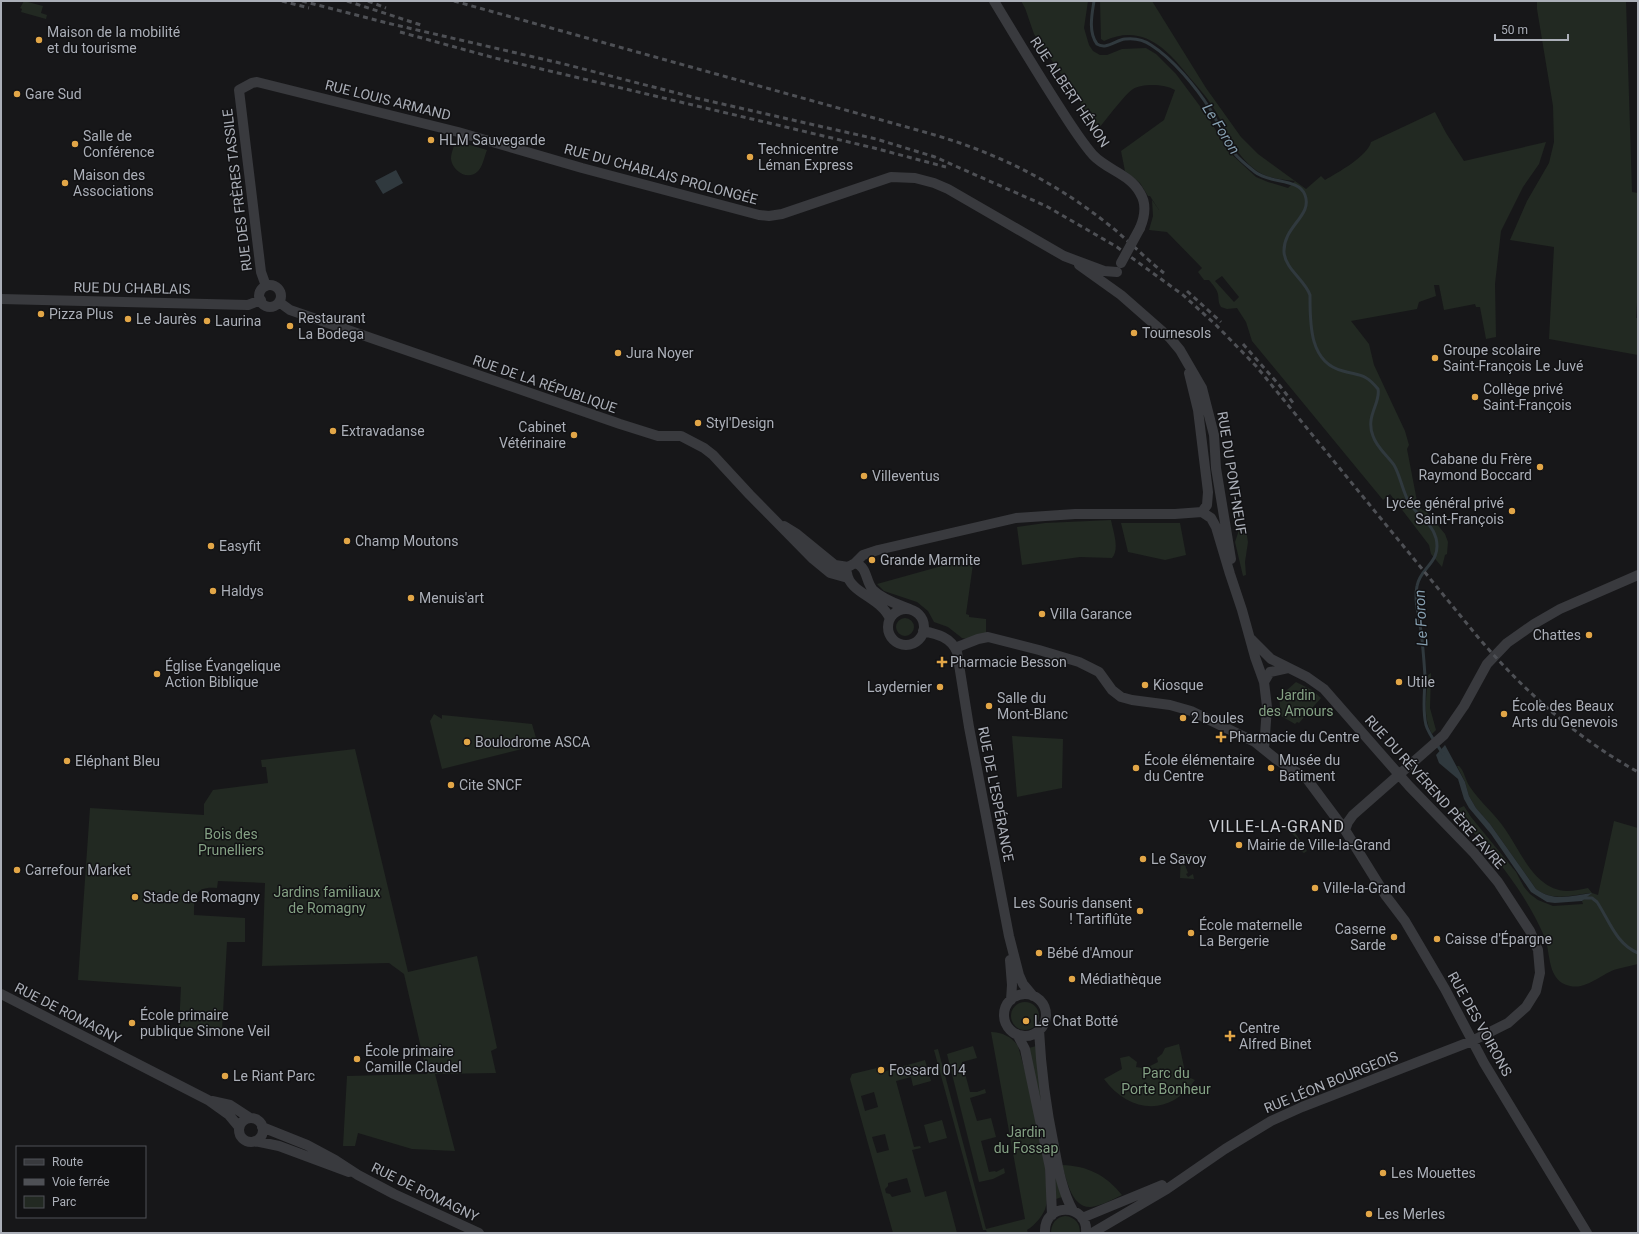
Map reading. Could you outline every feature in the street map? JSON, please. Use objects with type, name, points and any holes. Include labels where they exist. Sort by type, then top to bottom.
[{"type":"street","name":"RUE ALBERT HÉNON","points":[[994,1],[1062,110],[1093,154],[1102,164],[1130,180],[1142,195],[1145,208],[1143,220],[1119,268]]},
{"type":"street","name":"RUE LOUIS ARMAND","points":[[239,90],[257,82],[458,132],[530,154]]},
{"type":"street","name":"RUE DES FRÈRES TASSILE","points":[[239,90],[261,272],[266,286]]},
{"type":"street","name":"RUE DU CHABLAIS PROLONGÉE","points":[[530,154],[743,212],[764,216],[789,212],[884,179],[894,177],[911,177],[934,183],[948,189],[1070,259],[1121,295]]},
{"type":"street","name":"RUE DU CHABLAIS PROLONGÉE","points":[[1070,259],[1104,271],[1119,268]]},
{"type":"street","points":[[1119,268],[1115,284],[1121,295]]},
{"type":"street","points":[[273,285],[279,289],[281,296],[279,302],[274,306],[264,304],[261,300],[260,292],[266,286],[273,285]]},
{"type":"street","name":"RUE DU PONT-NEUF","points":[[1121,295],[1170,338],[1186,359],[1204,394],[1214,435],[1215,461],[1218,482],[1238,594]]},
{"type":"street","name":"RUE DU CHABLAIS","points":[[1,299],[248,305],[261,300]]},
{"type":"street","name":"RUE DE LA RÉPUBLIQUE","points":[[279,302],[290,310],[620,424],[658,436],[678,435],[686,438],[710,452],[754,500],[818,564],[834,574],[848,578],[854,587],[882,607],[890,619]]},
{"type":"street","name":"RUE DU PONT-NEUF","points":[[1186,359],[1196,400],[1208,497],[1206,508],[1202,512],[1211,518],[1215,523],[1230,574],[1238,594],[1255,657],[1264,682],[1267,707],[1264,749]]},
{"type":"street","points":[[1201,435],[1209,431],[1214,435]]},
{"type":"street","points":[[848,578],[847,571],[851,565],[864,556],[878,550],[1016,518],[1068,514],[1176,514],[1202,512]]},
{"type":"street","name":"RUE DE LA RÉPUBLIQUE","points":[[778,523],[797,534],[835,565],[851,565]]},
{"type":"street","points":[[851,565],[863,568],[869,585],[878,594],[912,610],[921,618],[923,631],[920,637],[910,644],[901,644],[895,641],[890,634],[888,626],[890,619],[898,611],[905,609],[912,610]]},
{"type":"street","points":[[1346,830],[1348,822],[1354,815],[1441,738],[1464,706],[1486,664],[1512,640],[1534,624],[1560,609],[1638,575]]},
{"type":"street","points":[[923,631],[943,636],[949,640],[955,648]]},
{"type":"street","name":"RUE DES VOIRONS","points":[[955,648],[978,639],[988,637],[1032,648],[1091,667],[1099,672],[1112,690],[1121,697],[1170,705],[1191,711],[1258,744],[1276,759],[1304,777],[1314,787],[1346,830],[1386,896],[1405,920],[1445,989],[1472,1041],[1587,1233]]},
{"type":"street","name":"RUE DU RÉVÉREND PÈRE FAVRE","points":[[1251,639],[1267,656],[1312,680],[1324,689],[1400,775],[1481,860],[1511,902],[1534,939],[1538,950],[1540,973],[1538,986],[1532,999],[1526,1007],[1511,1020],[1472,1041]]},
{"type":"street","name":"RUE DE L'ESPÉRANCE","points":[[955,648],[1009,936],[1020,976],[1025,987],[1033,996]]},
{"type":"street","points":[[1264,682],[1270,672],[1288,668]]},
{"type":"street","name":"RUE DE L'ESPÉRANCE","points":[[1009,936],[1012,986],[1011,1000]]},
{"type":"street","name":"RUE DE ROMAGNY","points":[[1,994],[208,1100],[229,1115],[239,1127]]},
{"type":"street","points":[[1017,1034],[1027,1036],[1034,1034],[1039,1030],[1045,1019],[1044,1010],[1039,1000],[1033,996],[1021,995],[1011,1000],[1006,1006],[1004,1017],[1008,1027],[1017,1034],[1025,1049],[1050,1168],[1052,1215]]},
{"type":"street","points":[[1039,1030],[1047,1111],[1063,1185],[1073,1211],[1082,1218],[1086,1233]]},
{"type":"street","name":"RUE LÉON BOURGEOIS","points":[[1092,1233],[1162,1192],[1187,1174],[1256,1130],[1283,1115],[1472,1041]]},
{"type":"street","name":"RUE DE ROMAGNY","points":[[208,1100],[228,1104],[250,1118]]},
{"type":"street","points":[[250,1118],[258,1120],[262,1127],[261,1135],[255,1141],[250,1141],[244,1139],[240,1133],[239,1127],[242,1121],[250,1118]]},
{"type":"street","name":"RUE DE ROMAGNY","points":[[262,1127],[325,1154],[358,1175],[424,1209],[479,1233]]},
{"type":"street","name":"RUE DE ROMAGNY","points":[[255,1141],[279,1146],[314,1158],[337,1169],[358,1175]]},
{"type":"street","name":"RUE LÉON BOURGEOIS","points":[[1082,1218],[1187,1174]]},
{"type":"street","points":[[1045,1233],[1046,1223],[1052,1215],[1063,1210],[1073,1211]]},
{"type":"green space","points":[[24,1],[43,6],[41,13],[47,15],[46,19],[21,12],[22,9],[20,8]]},
{"type":"green space","points":[[1021,1],[1088,1],[1084,28],[1089,45],[1093,51],[1100,55],[1107,55],[1122,49],[1146,48],[1156,54],[1176,74],[1208,117],[1228,151],[1256,177],[1288,188],[1295,181],[1266,176],[1257,171],[1241,156],[1209,101],[1181,67],[1163,49],[1142,37],[1131,35],[1118,36],[1104,41],[1101,39],[1100,1],[1152,1],[1206,88],[1241,137],[1258,154],[1306,189],[1321,176],[1325,180],[1351,164],[1364,153],[1371,142],[1435,112],[1446,133],[1464,161],[1546,142],[1539,164],[1523,187],[1501,231],[1495,284],[1496,337],[1486,339],[1480,307],[1476,307],[1475,304],[1444,310],[1439,285],[1434,285],[1436,296],[1419,302],[1417,309],[1351,321],[1369,344],[1374,365],[1405,431],[1409,445],[1407,449],[1417,501],[1422,510],[1426,511],[1445,534],[1448,542],[1447,554],[1445,555],[1442,567],[1431,554],[1429,545],[1390,494],[1383,500],[1252,341],[1246,322],[1237,308],[1227,309],[1221,307],[1216,288],[1209,280],[1204,280],[1198,272],[1202,268],[1167,232],[1149,230],[1153,216],[1152,200],[1159,210],[1150,196],[1148,196],[1140,183],[1125,171],[1121,151],[1164,120],[1175,90],[1166,86],[1154,85],[1142,86],[1133,89],[1098,129],[1034,34]],"holes":[[[1222,276],[1239,297],[1234,302],[1215,281]]]},
{"type":"green space","points":[[1537,1],[1626,1],[1632,192],[1638,193],[1638,303],[1636,318],[1638,318],[1638,355],[1549,339],[1554,247],[1510,240],[1527,201],[1549,163],[1554,142],[1553,106],[1537,9]]},
{"type":"green space","points":[[456,141],[487,150],[481,167],[477,172],[465,175],[454,167],[451,159]]},
{"type":"green space","points":[[1111,520],[1116,545],[1116,550],[1112,558],[1080,557],[1022,565],[1017,527],[1045,523]]},
{"type":"green space","points":[[1121,523],[1180,523],[1186,555],[1165,560],[1128,552]]},
{"type":"green space","points":[[1245,524],[1248,542],[1245,562],[1246,575],[1243,576],[1235,542],[1239,525]]},
{"type":"green space","points":[[974,557],[966,614],[969,615],[969,617],[986,619],[986,633],[967,639],[962,638],[948,627],[934,622],[928,611],[917,602],[884,591],[877,584]]},
{"type":"green space","points":[[905,618],[911,621],[914,627],[911,633],[905,636],[899,633],[896,627],[899,621]]},
{"type":"green space","points":[[1431,673],[1430,708],[1436,730],[1432,734],[1426,713],[1428,675]]},
{"type":"green space","name":"Jardin des Amours","points":[[1296,682],[1312,690],[1321,698],[1299,723],[1297,722],[1295,724],[1281,716],[1279,697]]},
{"type":"green space","name":"Boulodrome ASCA","points":[[434,714],[442,719],[442,715],[532,724],[538,745],[442,769],[430,721]]},
{"type":"green space","points":[[1012,736],[1063,739],[1062,788],[1017,797]]},
{"type":"green space","points":[[355,749],[408,972],[477,956],[497,1048],[491,1051],[496,1073],[435,1074],[455,1151],[412,1149],[358,1133],[355,1146],[343,1146],[347,1076],[427,1074],[404,974],[389,963],[262,966],[265,883],[218,881],[217,888],[204,889],[197,894],[195,898],[194,915],[245,918],[245,942],[227,942],[222,1030],[179,1028],[181,987],[78,980],[90,808],[204,815],[204,804],[213,790],[268,783],[266,767],[262,767],[261,760]]},
{"type":"green space","points":[[1457,766],[1461,768],[1468,784],[1474,792],[1505,829],[1530,868],[1546,884],[1556,889],[1567,891],[1588,888],[1592,893],[1598,895],[1614,821],[1638,828],[1638,964],[1611,971],[1582,986],[1570,986],[1557,979],[1551,966],[1545,938],[1527,903],[1493,855],[1453,811],[1464,806],[1471,817],[1516,872],[1524,887],[1538,900],[1553,906],[1583,904],[1582,901],[1591,893],[1556,897],[1542,893],[1536,889],[1490,824],[1476,808],[1469,796],[1465,782]]},
{"type":"green space","points":[[1288,822],[1307,851],[1304,853],[1297,849],[1297,840],[1293,834],[1281,826]]},
{"type":"green space","points":[[1181,854],[1192,854],[1192,856],[1185,861],[1187,864],[1185,865],[1188,873],[1186,874],[1188,877],[1193,874],[1194,879],[1180,878]]},
{"type":"green space","points":[[1025,1002],[1031,1003],[1035,1006],[1038,1010],[1038,1022],[1035,1026],[1031,1029],[1025,1030],[1019,1029],[1015,1026],[1012,1022],[1011,1016],[1012,1010],[1015,1006],[1019,1003]]},
{"type":"green space","name":"Jardin du Fossap","points":[[991,1032],[1006,1036],[1013,1040],[1018,1046],[1040,1130],[1045,1165],[1047,1200],[1043,1213],[1036,1223],[1027,1230],[1028,1233],[987,1233],[986,1230],[983,1230],[934,1050],[938,1049],[986,1229],[1025,1219]]},
{"type":"green space","name":"Parc du Porte Bonheur","points":[[1179,1044],[1186,1076],[1195,1080],[1185,1092],[1174,1100],[1162,1105],[1150,1106],[1137,1104],[1125,1099],[1104,1079],[1122,1069],[1120,1058],[1129,1056],[1137,1062],[1136,1067],[1149,1069],[1150,1066],[1158,1062],[1157,1058],[1162,1054],[1165,1048]]},
{"type":"green space","points":[[973,1046],[977,1058],[962,1062],[970,1092],[977,1092],[985,1089],[986,1093],[970,1098],[977,1121],[991,1118],[996,1137],[981,1141],[989,1172],[996,1172],[1004,1168],[1005,1173],[993,1179],[979,1182],[947,1054]]},
{"type":"green space","points":[[1036,1046],[1062,1197],[1056,1199],[1029,1048]]},
{"type":"green space","points":[[925,1060],[931,1081],[913,1086],[911,1077],[896,1081],[914,1147],[920,1146],[921,1148],[912,1150],[925,1197],[946,1191],[957,1233],[893,1233],[850,1079],[852,1074],[877,1068],[879,1073]],"holes":[[[874,1092],[878,1107],[865,1111],[861,1096]],[[885,1134],[889,1150],[877,1153],[872,1137]],[[907,1178],[911,1192],[892,1197],[890,1194],[886,1193],[885,1189],[888,1186],[888,1183]]]},
{"type":"green space","points":[[942,1120],[947,1138],[929,1143],[924,1125]]},
{"type":"green space","points":[[1062,1165],[1080,1167],[1096,1173],[1110,1182],[1122,1195],[1096,1206],[1088,1207],[1081,1205],[1072,1194]]},
{"type":"green space","points":[[1065,1216],[1074,1219],[1078,1223],[1080,1233],[1051,1233],[1055,1222],[1059,1218]]},
{"type":"shaded area","points":[[396,170],[403,183],[383,194],[375,181]]},
{"type":"shaded area","points":[[1445,745],[1465,782],[1469,796],[1476,808],[1490,824],[1536,889],[1549,896],[1556,897],[1592,893],[1582,901],[1555,903],[1547,902],[1531,892],[1491,834],[1469,808],[1464,799],[1458,779],[1439,763],[1436,755]]},
{"type":"waterway","name":"Le Foron","points":[[1094,1],[1092,34],[1097,44],[1104,46],[1125,39],[1135,39],[1148,43],[1168,58],[1184,74],[1210,109],[1231,149],[1240,159],[1261,176],[1297,186],[1305,195],[1305,209],[1288,235],[1284,252],[1285,258],[1291,269],[1304,284],[1310,295],[1311,329],[1318,351],[1324,360],[1332,367],[1366,378],[1378,389],[1371,422],[1373,436],[1380,448],[1394,465],[1410,504],[1428,524],[1436,538],[1436,553],[1419,580],[1416,597],[1422,637],[1425,676],[1424,707],[1426,725],[1443,754]]},
{"type":"waterway","name":"Le Foron","points":[[1584,898],[1592,898],[1597,902],[1619,938],[1630,949],[1638,953]]},
{"type":"railway","points":[[282,1],[309,8]]},
{"type":"railway","points":[[302,1],[387,23],[564,64],[696,98],[876,139],[935,157],[1046,206],[1117,247],[1183,295],[1216,325],[1256,366],[1477,636],[1513,676],[1552,712],[1572,728],[1593,744],[1638,772]]},
{"type":"railway","points":[[347,1],[424,26]]},
{"type":"railway","points":[[368,1],[386,8]]},
{"type":"railway","points":[[454,1],[928,133],[977,149],[1023,170],[1067,195],[1109,225],[1164,273]]},
{"type":"railway","points":[[400,32],[495,58],[874,148],[946,167]]},
{"type":"railway","points":[[1187,291],[1221,322]]},
{"type":"railway","points":[[1243,344],[1294,404]]},
{"type":"place","name":"Maison de la mobilité et du tourisme","points":[[39,40]]},
{"type":"place","name":"Gare Sud","points":[[17,94]]},
{"type":"place","name":"HLM Sauvegarde","points":[[431,140]]},
{"type":"place","name":"Salle de Conférence","points":[[75,144]]},
{"type":"place","name":"Technicentre Léman Express","points":[[750,157]]},
{"type":"place","name":"Maison des Associations","points":[[65,183]]},
{"type":"place","name":"Pizza Plus","points":[[41,314]]},
{"type":"place","name":"Le Jaurès","points":[[128,319]]},
{"type":"place","name":"Laurina","points":[[207,321]]},
{"type":"place","name":"Restaurant La Bodega","points":[[290,326]]},
{"type":"place","name":"Tournesols","points":[[1134,333]]},
{"type":"place","name":"Jura Noyer","points":[[618,353]]},
{"type":"place","name":"Groupe scolaire Saint-François Le Juvé","points":[[1435,358]]},
{"type":"place","name":"Collège privé Saint-François","points":[[1475,397]]},
{"type":"place","name":"Styl'Design","points":[[698,423]]},
{"type":"place","name":"Extravadanse","points":[[333,431]]},
{"type":"place","name":"Cabinet Vétérinaire","points":[[574,435]]},
{"type":"place","name":"Cabane du Frère Raymond Boccard","points":[[1540,467]]},
{"type":"place","name":"Villeventus","points":[[864,476]]},
{"type":"place","name":"Lycée général privé Saint-François","points":[[1512,511]]},
{"type":"place","name":"Champ Moutons","points":[[347,541]]},
{"type":"place","name":"Easyfit","points":[[211,546]]},
{"type":"place","name":"Grande Marmite","points":[[872,560]]},
{"type":"place","name":"Haldys","points":[[213,591]]},
{"type":"place","name":"Menuis'art","points":[[411,598]]},
{"type":"place","name":"Villa Garance","points":[[1042,614]]},
{"type":"place","name":"Chattes","points":[[1589,635]]},
{"type":"place","name":"Pharmacie Besson","points":[[942,662]]},
{"type":"place","name":"Église Évangelique Action Biblique","points":[[157,674]]},
{"type":"place","name":"Utile","points":[[1399,682]]},
{"type":"place","name":"Kiosque","points":[[1145,685]]},
{"type":"place","name":"Laydernier","points":[[940,687]]},
{"type":"place","name":"Salle du Mont-Blanc","points":[[989,706]]},
{"type":"place","name":"École des Beaux Arts du Genevois","points":[[1504,714]]},
{"type":"place","name":"2 boules","points":[[1183,718]]},
{"type":"place","name":"Pharmacie du Centre","points":[[1221,737]]},
{"type":"place","name":"Boulodrome ASCA","points":[[467,742]]},
{"type":"place","name":"Eléphant Bleu","points":[[67,761]]},
{"type":"place","name":"École élémentaire du Centre","points":[[1136,768]]},
{"type":"place","name":"Musée du Batiment","points":[[1271,768]]},
{"type":"place","name":"Cite SNCF","points":[[451,785]]},
{"type":"place","name":"Mairie de Ville-la-Grand","points":[[1239,845]]},
{"type":"place","name":"Le Savoy","points":[[1143,859]]},
{"type":"place","name":"Carrefour Market","points":[[17,870]]},
{"type":"place","name":"Ville-la-Grand","points":[[1315,888]]},
{"type":"place","name":"Stade de Romagny","points":[[135,897]]},
{"type":"place","name":"Les Souris dansent ! Tartiflûte","points":[[1140,911]]},
{"type":"place","name":"École maternelle La Bergerie","points":[[1191,933]]},
{"type":"place","name":"Caserne Sarde","points":[[1394,937]]},
{"type":"place","name":"Caisse d'Épargne","points":[[1437,939]]},
{"type":"place","name":"Bébé d'Amour","points":[[1039,953]]},
{"type":"place","name":"Médiathèque","points":[[1072,979]]},
{"type":"place","name":"Le Chat Botté","points":[[1026,1021]]},
{"type":"place","name":"École primaire publique Simone Veil","points":[[132,1023]]},
{"type":"place","name":"Centre Alfred Binet","points":[[1230,1036]]},
{"type":"place","name":"École primaire Camille Claudel","points":[[357,1059]]},
{"type":"place","name":"Fossard 014","points":[[881,1070]]},
{"type":"place","name":"Le Riant Parc","points":[[225,1076]]},
{"type":"place","name":"Les Mouettes","points":[[1383,1173]]},
{"type":"place","name":"Les Merles","points":[[1369,1214]]},
{"type":"district","name":"VILLE-LA-GRAND","points":[[1277,826]]},
{"type":"park label","name":"Bois des Prunelliers","points":[[231,842]]},
{"type":"park label","name":"Jardins familiaux de Romagny","points":[[327,900]]}]
